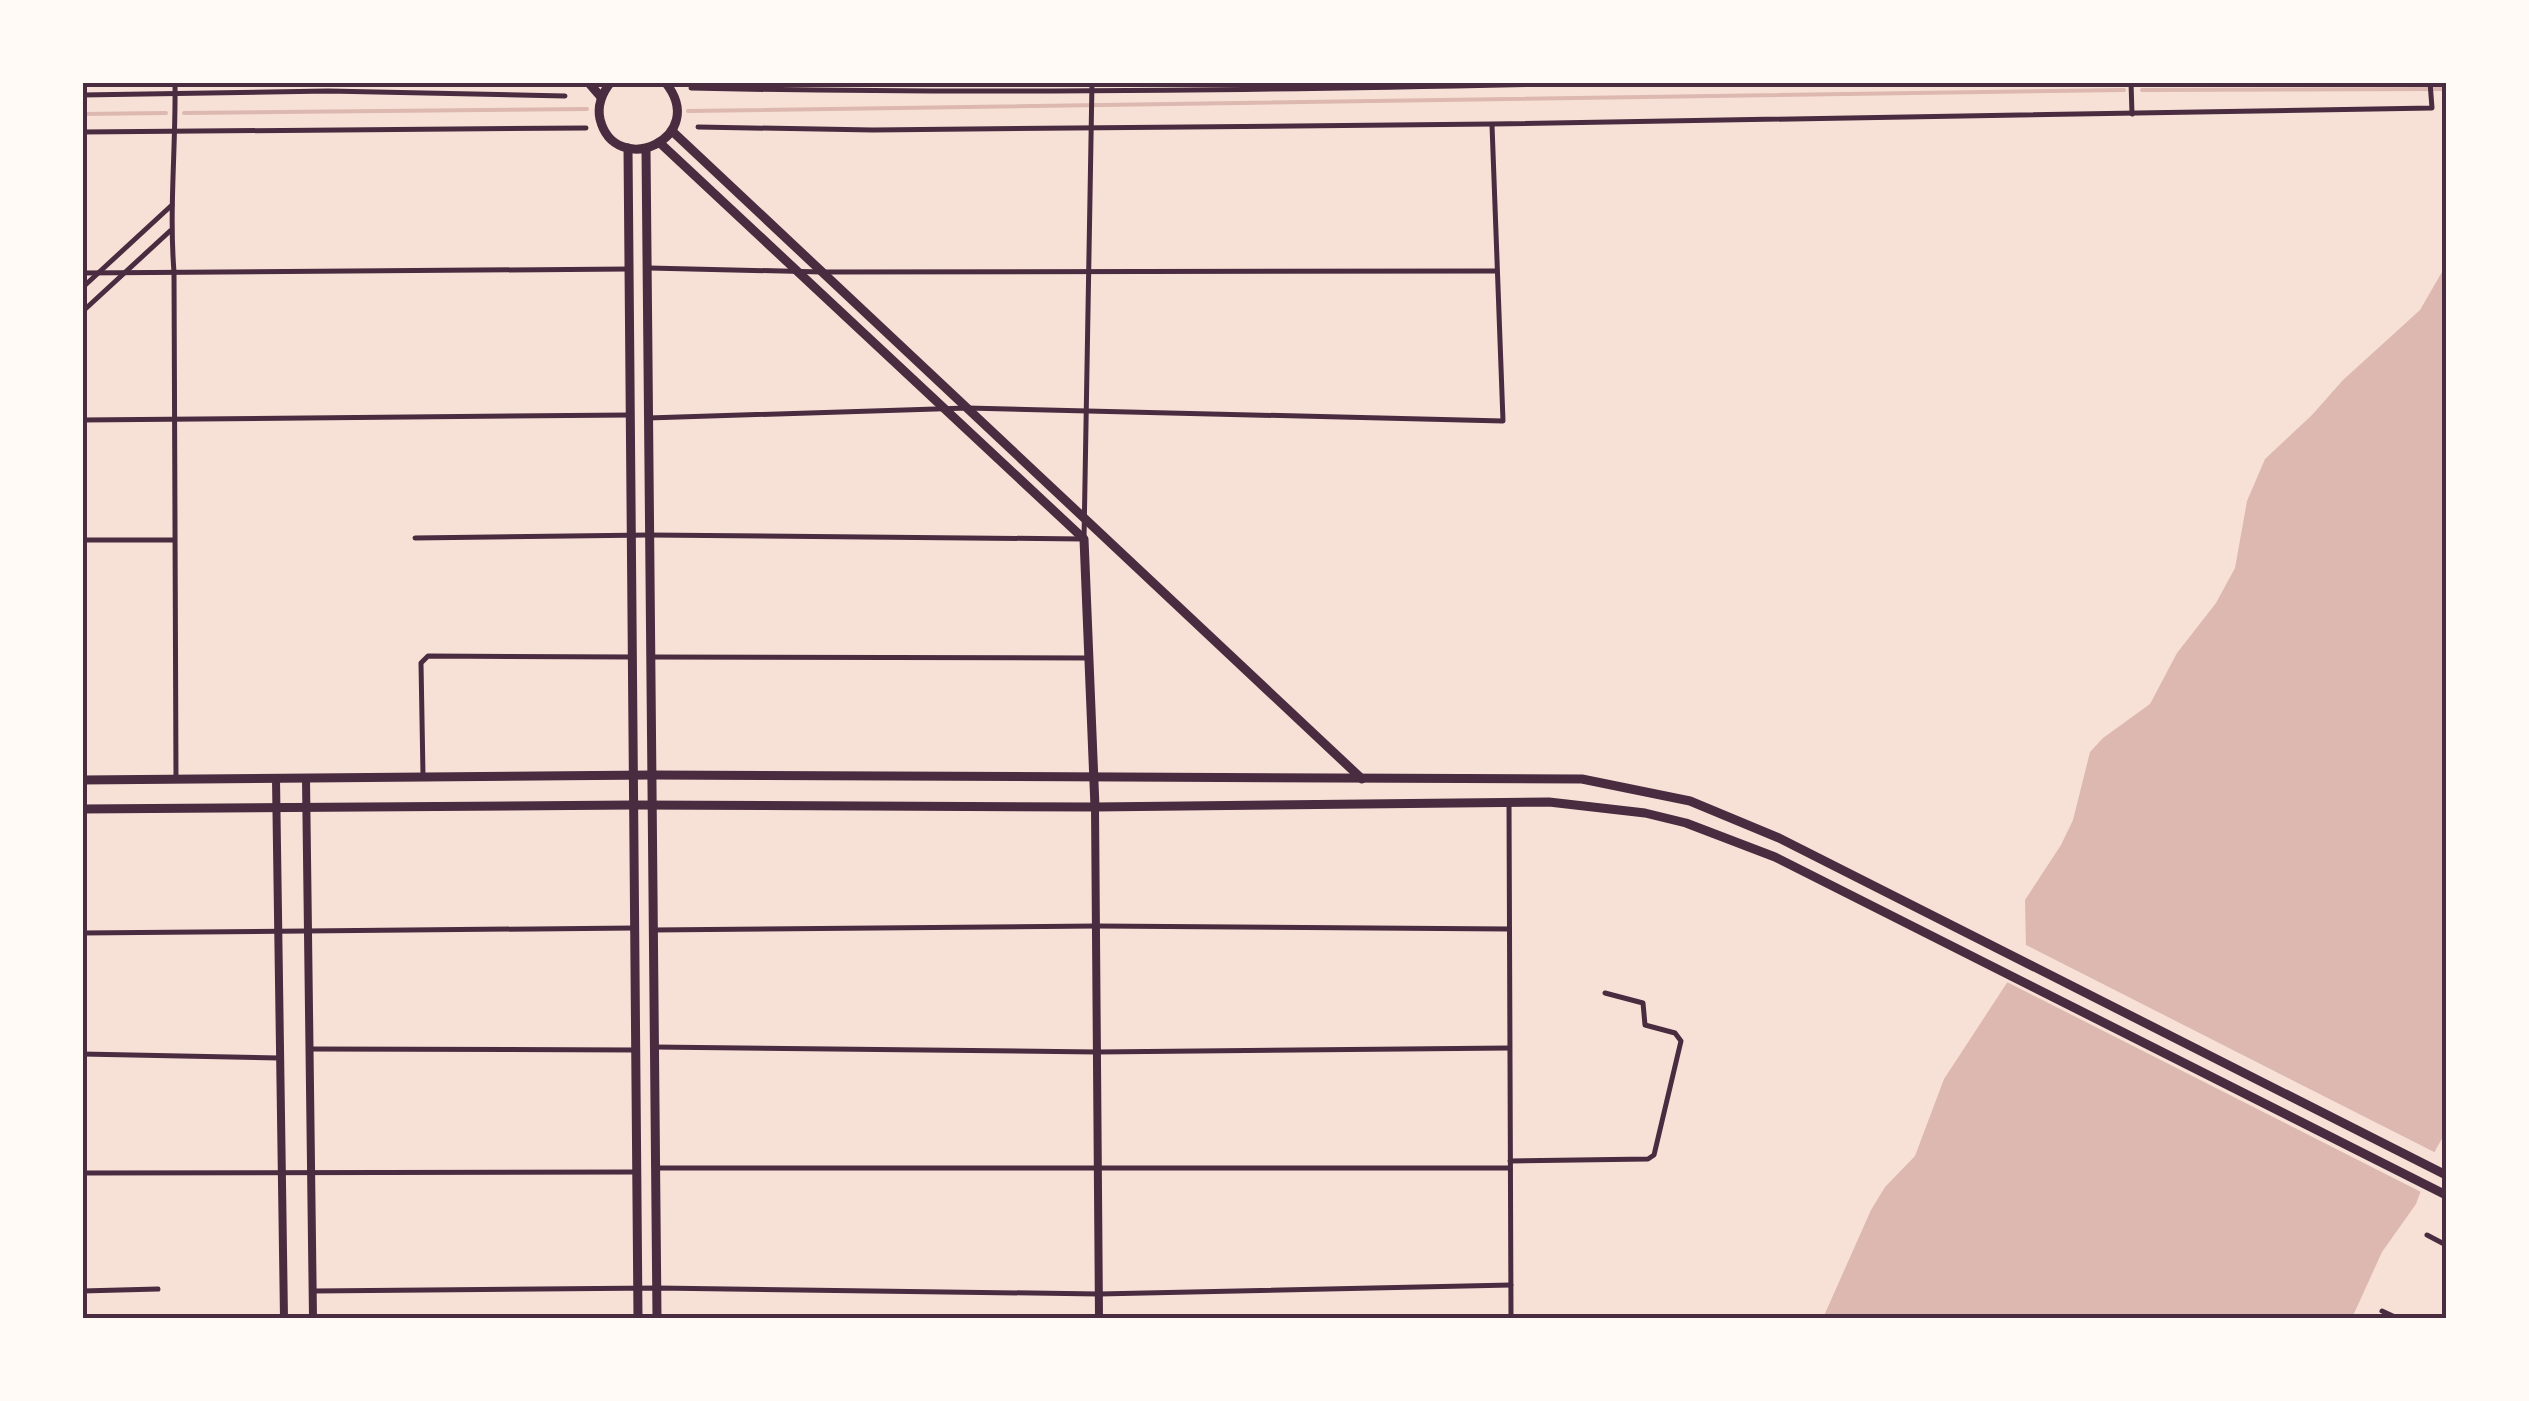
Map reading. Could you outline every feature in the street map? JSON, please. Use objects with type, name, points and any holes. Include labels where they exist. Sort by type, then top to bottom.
[{"type":"main road","points":[[588,82],[602,97]]},
{"type":"main road","points":[[611,82],[602,97],[599,114],[604,130],[616,143],[646,149],[660,143],[672,131],[677,106],[666,82]]},
{"type":"main road","points":[[672,131],[1362,779]]},
{"type":"main road","points":[[660,143],[1084,540],[1095,808]]},
{"type":"main road","points":[[628,148],[638,1318]]},
{"type":"main road","points":[[646,149],[657,1318]]},
{"type":"main road","points":[[82,780],[1095,776],[1582,779],[1630,786],[1726,814],[1917,906],[2446,1176]]},
{"type":"main road","points":[[82,809],[634,805],[1095,808],[1509,802],[1598,806],[1696,826],[1751,845],[2446,1195]]},
{"type":"street","points":[[175,82],[174,203],[170,231],[174,272],[176,780]]},
{"type":"street","points":[[328,82],[328,91]]},
{"type":"street","points":[[415,538],[650,535],[1084,540],[1092,82]]},
{"type":"street","points":[[691,88],[1092,94],[1638,82]]},
{"type":"street","points":[[2132,82],[2132,115]]},
{"type":"street","points":[[698,127],[873,130],[1492,124],[2432,108],[2430,82]]},
{"type":"street","points":[[82,95],[328,91],[566,96]]},
{"type":"street","points":[[648,418],[966,408],[1504,421],[1492,124]]},
{"type":"street","points":[[82,132],[586,128]]},
{"type":"street","points":[[82,288],[174,203]]},
{"type":"street","points":[[82,312],[170,231]]},
{"type":"street","points":[[647,268],[798,272],[1496,271]]},
{"type":"street","points":[[82,273],[629,270]]},
{"type":"street","points":[[82,420],[630,415]]},
{"type":"street","points":[[82,540],[175,540]]},
{"type":"street","points":[[423,778],[421,663],[428,656],[632,657]]},
{"type":"street","points":[[651,657],[1090,658]]},
{"type":"street","points":[[306,779],[313,1318]]},
{"type":"street","points":[[276,780],[284,1318]]},
{"type":"street","points":[[1509,802],[1511,1318]]},
{"type":"street","points":[[1095,808],[1099,1318]]},
{"type":"street","points":[[653,930],[1096,926],[1508,929]]},
{"type":"street","points":[[82,933],[634,928]]},
{"type":"street","points":[[656,1168],[1098,1169],[1648,1159],[1654,1155],[1681,1041],[1675,1033],[1645,1026],[1642,1003],[1606,993]]},
{"type":"street","points":[[654,1047],[1097,1052],[1509,1048]]},
{"type":"street","points":[[310,1049],[636,1050]]},
{"type":"street","points":[[82,1054],[280,1058]]},
{"type":"street","points":[[82,1174],[636,1172]]},
{"type":"street","points":[[2427,1235],[2446,1245]]},
{"type":"street","points":[[312,1291],[657,1288],[1099,1294],[1511,1285]]},
{"type":"street","points":[[82,1291],[158,1290]]},
{"type":"street","points":[[2382,1310],[2396,1318]]},
{"type":"shaded area","points":[[2446,265],[2446,1132],[2416,1204],[2382,1252],[2352,1318],[1823,1318],[1871,1210],[1885,1187],[1915,1156],[1944,1079],[2026,949],[2025,900],[2073,820],[2090,752],[2150,704],[2177,653],[2216,603],[2235,568],[2247,501],[2265,459],[2420,310]]},
{"type":"pier","points":[[2022,943],[2440,1155],[2425,1194],[2003,980]]},
{"type":"waterway","points":[[2142,90],[2446,89]]},
{"type":"waterway","points":[[688,111],[2124,90]]},
{"type":"waterway","points":[[184,113],[587,109]]},
{"type":"waterway","points":[[82,114],[166,113]]}]
